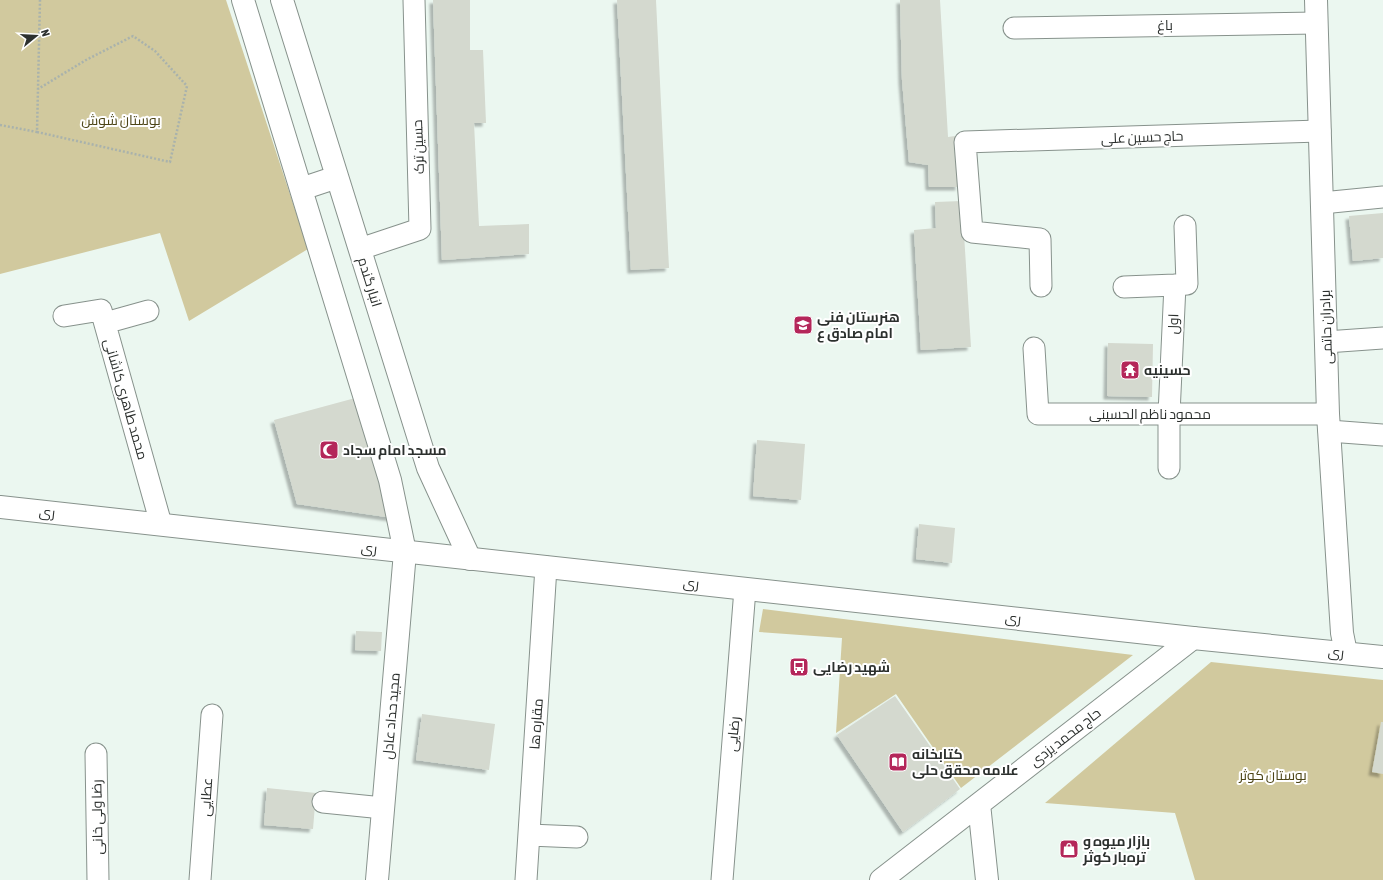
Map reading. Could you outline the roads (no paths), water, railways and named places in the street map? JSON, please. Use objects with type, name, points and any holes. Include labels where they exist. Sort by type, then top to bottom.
[{"type":"street","points":[[242,0],[390,480],[405,552]]},
{"type":"street","name":"انبار گندم","points":[[282,0],[428,468],[470,559]]},
{"type":"street","name":"حسین ترک","points":[[360,249],[420,229],[414,0]]},
{"type":"street","name":"برادران حاتمی","points":[[1316,0],[1328,422],[1342,634],[1346,653]]},
{"type":"street","name":"باغ","points":[[1014,28],[1316,23]]},
{"type":"street","name":"حاج حسین علی","points":[[1041,286],[1040,238],[972,232],[965,142],[1320,131]]},
{"type":"street","points":[[301,189],[337,177]]},
{"type":"street","points":[[1322,203],[1383,197]]},
{"type":"street","points":[[1124,287],[1187,284],[1185,226]]},
{"type":"street","name":"اول","points":[[1169,468],[1169,414],[1175,284]]},
{"type":"street","name":"محمد طاهری کاشانی","points":[[64,316],[101,310],[161,524]]},
{"type":"street","points":[[105,323],[148,311]]},
{"type":"street","points":[[1326,342],[1383,338]]},
{"type":"street","name":"محمود ناظم الحسینی","points":[[1034,348],[1038,414],[1169,414],[1328,422],[1383,435]]},
{"type":"street","name":"ری","points":[[0,507],[1193,638],[1383,657]]},
{"type":"street","name":"مجید حداد عادل","points":[[377,880],[405,552]]},
{"type":"street","name":"مقاره ها","points":[[526,880],[546,567]]},
{"type":"street","name":"رضایی","points":[[722,880],[745,589]]},
{"type":"street","name":"حاج محمد یزدی","points":[[881,880],[1193,638]]},
{"type":"street","name":"عطایی","points":[[200,880],[212,715]]},
{"type":"street","name":"رضا ولی خانی","points":[[96,754],[98,880]]},
{"type":"street","points":[[323,802],[383,808]]},
{"type":"street","points":[[979,804],[987,880]]},
{"type":"street","points":[[528,835],[577,837]]},
{"type":"place","name":"هنرستان فنی امام صادق ع","points":[[803,325]]},
{"type":"place","name":"حسینیه","points":[[1130,370]]},
{"type":"place","name":"مسجد امام سجاد","points":[[329,450]]},
{"type":"place","name":"شهید رضایی","points":[[799,667]]},
{"type":"place","name":"کتابخانه علامه محقق حلی","points":[[898,762]]},
{"type":"place","name":"بازار میوه و تره‌بار کوثر","points":[[1069,849]]},
{"type":"park label","name":"بوستان شوش","points":[[121,120]]},
{"type":"park label","name":"بوستان کوثر","points":[[1273,775]]}]
